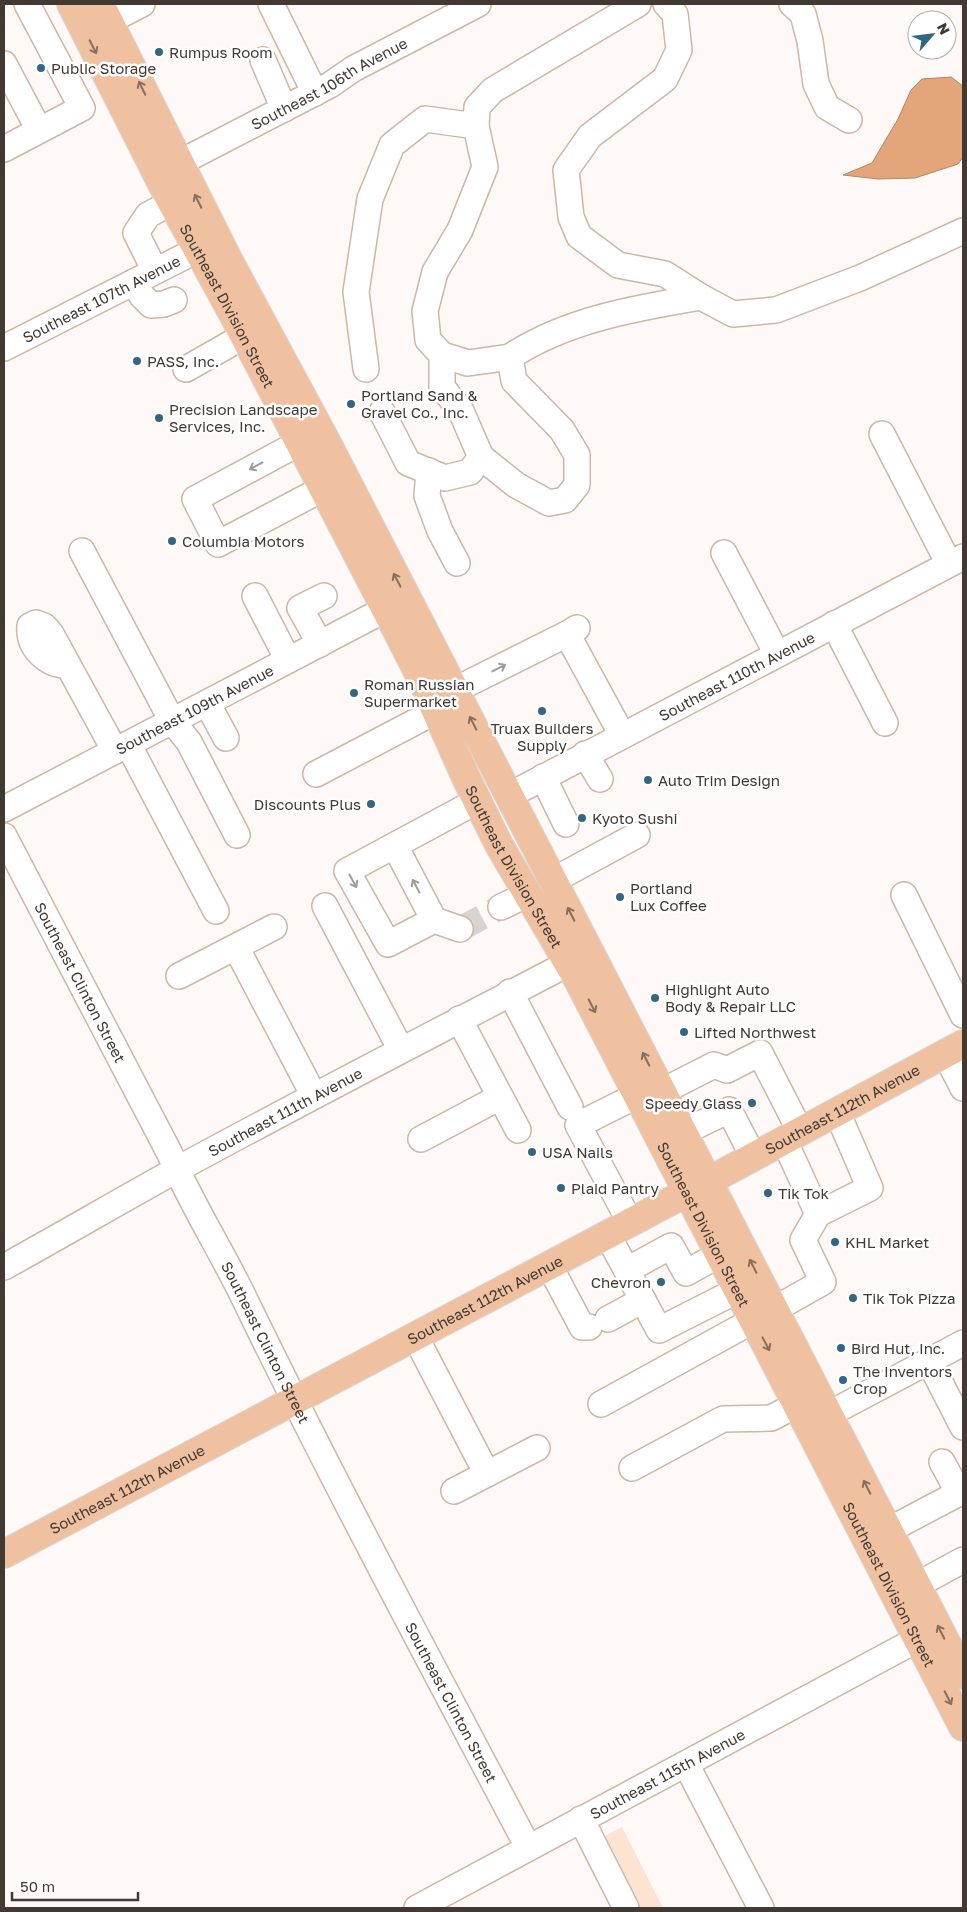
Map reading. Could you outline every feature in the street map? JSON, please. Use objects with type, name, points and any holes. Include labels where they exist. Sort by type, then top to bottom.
[{"type":"main road","name":"Southeast Division Street","points":[[71,4],[172,202],[386,609],[477,801],[528,894],[650,1093],[684,1132],[698,1186],[720,1254],[738,1290],[764,1314],[798,1404],[963,1727]]},
{"type":"main road","name":"Southeast Division Street","points":[[104,12],[229,261],[326,441],[554,880],[650,1093],[764,1314],[829,1414],[963,1675]]},
{"type":"main road","points":[[119,99],[139,113],[164,161],[169,166],[179,163]]},
{"type":"main road","points":[[386,609],[421,624]]},
{"type":"main road","points":[[436,711],[450,718],[492,794],[510,795]]},
{"type":"main road","name":"Southeast 112th Avenue","points":[[4,1554],[792,1136],[954,1048]]},
{"type":"street","points":[[4,149],[82,108],[27,4]]},
{"type":"street","points":[[104,12],[142,4]]},
{"type":"street","points":[[271,4],[315,93]]},
{"type":"street","name":"Southeast 106th Avenue","points":[[179,163],[315,93],[353,69],[478,4]]},
{"type":"street","points":[[638,4],[493,90],[477,107],[476,126],[485,167],[460,230],[435,272],[425,311],[428,340],[442,355],[468,363],[510,357],[527,345],[576,326],[632,309],[702,297]]},
{"type":"street","points":[[666,4],[675,14],[679,50],[665,79],[590,136],[566,170],[571,217],[578,236],[618,265],[666,274],[733,314],[776,310],[860,278],[963,231]]},
{"type":"street","points":[[792,4],[803,14],[810,41],[816,84],[828,107],[849,120]]},
{"type":"street","points":[[263,60],[284,109]]},
{"type":"street","points":[[4,64],[39,130]]},
{"type":"street","points":[[366,369],[356,292],[370,199],[392,145],[425,120],[476,126]]},
{"type":"street","points":[[172,202],[148,215],[136,233],[144,276],[142,296],[151,305],[164,304],[174,300]]},
{"type":"street","name":"Southeast 107th Avenue","points":[[4,348],[197,250]]},
{"type":"street","points":[[186,368],[244,336]]},
{"type":"street","points":[[442,355],[442,387],[461,411],[481,458],[516,485],[549,503],[565,500],[577,485],[577,455],[562,430],[514,380],[510,357]]},
{"type":"street","points":[[382,412],[408,463],[445,478],[470,472],[481,458]]},
{"type":"street","points":[[882,434],[956,560]]},
{"type":"street","points":[[299,443],[195,499],[218,544],[322,489]]},
{"type":"street","points":[[429,471],[427,496],[440,531],[457,563]]},
{"type":"street","points":[[82,551],[172,721],[189,742],[237,835]]},
{"type":"street","points":[[724,553],[777,654]]},
{"type":"street","name":"Southeast 110th Avenue","points":[[510,795],[956,560]]},
{"type":"street","points":[[255,596],[288,660]]},
{"type":"street","points":[[320,644],[300,608],[324,596]]},
{"type":"street","name":"Southeast 109th Avenue","points":[[4,809],[386,609]]},
{"type":"street","points":[[834,624],[885,723]]},
{"type":"street","points":[[456,690],[572,631],[622,736]]},
{"type":"street","points":[[68,665],[121,748],[216,911]]},
{"type":"street","points":[[207,703],[226,738]]},
{"type":"street","points":[[316,774],[436,711]]},
{"type":"street","points":[[585,754],[600,779]]},
{"type":"street","points":[[543,777],[566,824]]},
{"type":"street","points":[[434,920],[388,944],[347,871],[477,801]]},
{"type":"street","points":[[554,880],[636,835]]},
{"type":"street","name":"Southeast Clinton Street","points":[[4,836],[170,1154],[209,1233],[230,1269],[294,1400],[528,1848]]},
{"type":"street","points":[[395,846],[434,920],[460,929]]},
{"type":"street","points":[[500,907],[528,894]]},
{"type":"street","points":[[904,895],[963,1015]]},
{"type":"street","points":[[325,906],[400,1050]]},
{"type":"street","points":[[179,976],[274,927]]},
{"type":"street","points":[[236,947],[314,1096]]},
{"type":"street","name":"Southeast 111th Avenue","points":[[4,1267],[314,1096],[510,992],[569,963]]},
{"type":"street","points":[[510,992],[570,1108]]},
{"type":"street","points":[[459,1019],[518,1130]]},
{"type":"street","points":[[954,1048],[963,1088]]},
{"type":"street","points":[[738,1290],[660,1330],[627,1270],[618,1228],[578,1125],[714,1065],[727,1070],[760,1053],[792,1136],[818,1214]]},
{"type":"street","points":[[421,1139],[500,1097]]},
{"type":"street","points":[[684,1132],[729,1110],[753,1156]]},
{"type":"street","points":[[601,1404],[823,1282],[803,1240],[818,1214],[870,1188],[836,1112]]},
{"type":"street","points":[[627,1270],[671,1246],[704,1306]]},
{"type":"street","points":[[686,1273],[720,1254]]},
{"type":"street","points":[[549,1265],[582,1327],[599,1323],[643,1300]]},
{"type":"street","points":[[415,1336],[487,1474]]},
{"type":"street","points":[[829,1414],[963,1343]]},
{"type":"street","points":[[929,1361],[963,1427]]},
{"type":"street","points":[[632,1468],[723,1419],[771,1418],[798,1404]]},
{"type":"street","points":[[454,1491],[538,1448]]},
{"type":"street","points":[[889,1530],[959,1493],[942,1462]]},
{"type":"street","points":[[917,1585],[963,1560]]},
{"type":"street","name":"Southeast 115th Avenue","points":[[417,1908],[918,1639]]},
{"type":"street","points":[[686,1764],[761,1908]]},
{"type":"street","points":[[581,1819],[626,1908]]},
{"type":"shaded area","points":[[951,77],[963,86],[963,157],[958,164],[915,178],[878,179],[843,175],[872,163],[898,119],[911,90],[922,79]]},
{"type":"shaded area","points":[[622,1827],[663,1908],[611,1908],[580,1849]]},
{"type":"tunnel","points":[[460,929],[501,907]]},
{"type":"place","name":"Rumpus Room","points":[[159,52]]},
{"type":"place","name":"Public Storage","points":[[41,68]]},
{"type":"place","name":"PASS, Inc.","points":[[137,361]]},
{"type":"place","name":"Portland Sand & Gravel Co., Inc.","points":[[351,404]]},
{"type":"place","name":"Precision Landscape Services, Inc.","points":[[159,418]]},
{"type":"place","name":"Columbia Motors","points":[[172,541]]},
{"type":"place","name":"Roman Russian Supermarket","points":[[354,693]]},
{"type":"place","name":"Truax Builders Supply","points":[[542,711]]},
{"type":"place","name":"Auto Trim Design","points":[[648,780]]},
{"type":"place","name":"Discounts Plus","points":[[371,804]]},
{"type":"place","name":"Kyoto Sushi","points":[[582,818]]},
{"type":"place","name":"Portland Lux Coffee","points":[[620,897]]},
{"type":"place","name":"Highlight Auto Body & Repair LLC","points":[[655,998]]},
{"type":"place","name":"Lifted Northwest","points":[[684,1032]]},
{"type":"place","name":"Speedy Glass","points":[[752,1103]]},
{"type":"place","name":"USA Nails","points":[[532,1152]]},
{"type":"place","name":"Plaid Pantry","points":[[561,1188]]},
{"type":"place","name":"Tik Tok","points":[[768,1193]]},
{"type":"place","name":"KHL Market","points":[[835,1242]]},
{"type":"place","name":"Chevron","points":[[661,1282]]},
{"type":"place","name":"Tik Tok Pizza","points":[[853,1298]]},
{"type":"place","name":"Bird Hut, Inc.","points":[[841,1348]]},
{"type":"place","name":"The Inventors Crop","points":[[843,1380]]}]
